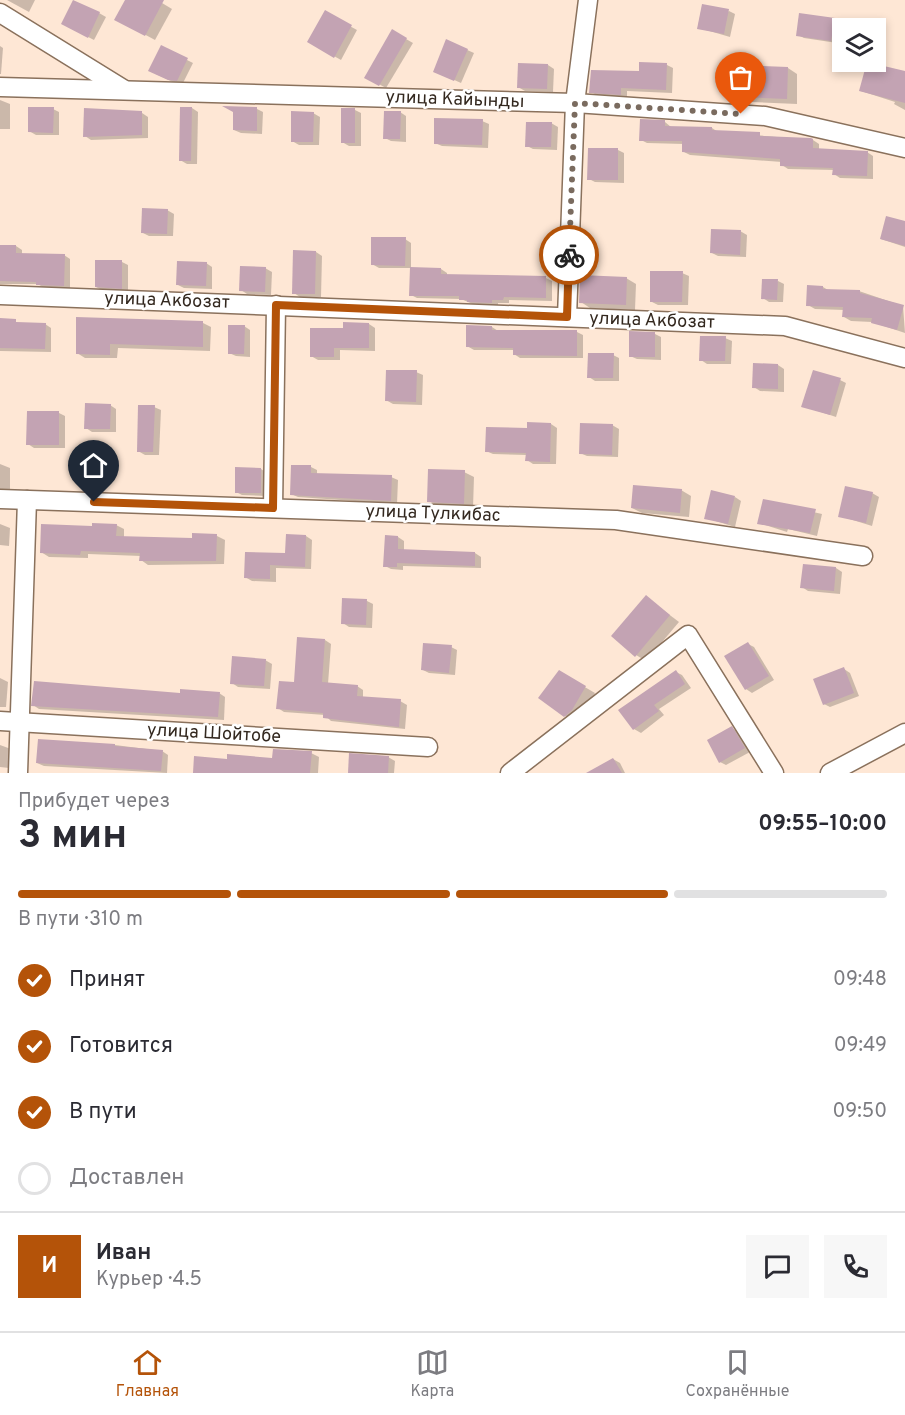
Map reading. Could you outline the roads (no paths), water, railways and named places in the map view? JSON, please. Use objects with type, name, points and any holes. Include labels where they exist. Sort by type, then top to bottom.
[{"type":"street","points":[[567,317],[575,103],[588,0]]},
{"type":"street","points":[[0,13],[125,90]]},
{"type":"street","name":"улица Кайынды","points":[[0,87],[575,103],[765,116],[905,148]]},
{"type":"street","name":"улица Акбозат","points":[[0,295],[785,326],[905,358]]},
{"type":"street","points":[[273,508],[276,305]]},
{"type":"street","name":"улица Тулкибас","points":[[0,499],[616,520],[863,556]]},
{"type":"street","points":[[18,773],[27,500]]},
{"type":"street","points":[[510,773],[688,635],[774,773]]},
{"type":"street","name":"улица Шойтобе","points":[[0,721],[428,747]]},
{"type":"street","points":[[830,773],[905,733]]}]
